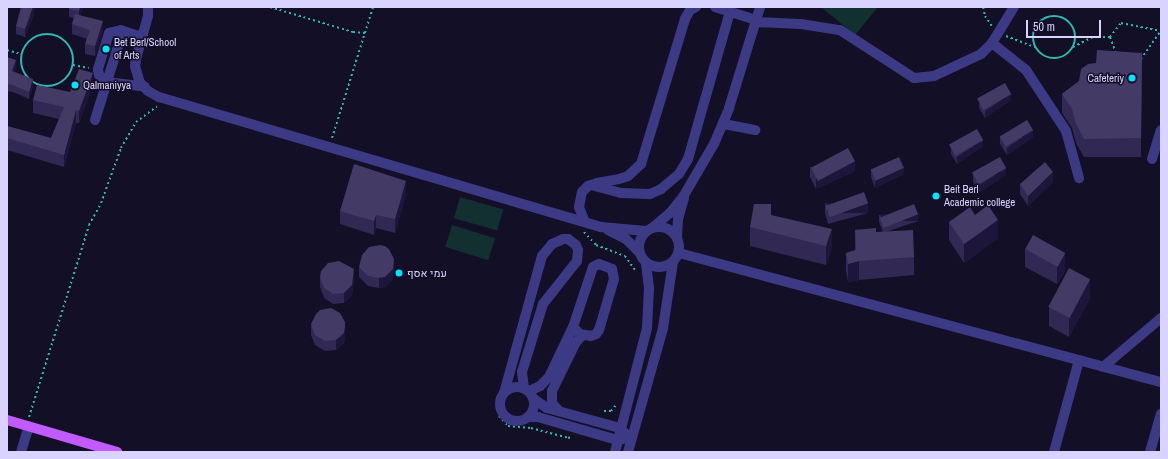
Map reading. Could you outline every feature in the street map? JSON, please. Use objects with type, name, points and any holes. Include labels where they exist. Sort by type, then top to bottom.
[{"type":"main road","points":[[7,420],[117,452]]},
{"type":"street","points":[[144,87],[137,76],[135,66],[148,16],[148,7]]},
{"type":"street","points":[[584,227],[580,200],[582,192],[591,185],[628,176],[641,164],[685,18],[690,10],[696,7]]},
{"type":"street","points":[[715,7],[756,21],[801,24],[840,30],[914,78],[934,76],[982,54],[992,44],[1014,7]]},
{"type":"street","points":[[639,252],[639,242],[649,229],[670,213],[686,193],[724,124],[760,7]]},
{"type":"street","points":[[591,185],[621,193],[642,195],[650,194],[661,189],[672,182],[679,174],[688,159],[730,12]]},
{"type":"street","points":[[142,36],[122,30],[109,33],[98,69],[99,75],[107,82],[144,87],[166,100],[329,147],[584,227],[665,228],[671,231],[677,238]]},
{"type":"street","points":[[95,120],[120,40]]},
{"type":"street","points":[[992,44],[1026,70],[1066,131],[1079,178]]},
{"type":"street","points":[[724,124],[755,130]]},
{"type":"street","points":[[1152,159],[1161,130]]},
{"type":"street","points":[[628,452],[663,328],[679,247],[677,238],[678,220],[686,193]]},
{"type":"street","points":[[600,227],[626,240],[639,252],[646,264],[649,288],[647,328],[614,452]]},
{"type":"street","points":[[528,417],[534,409],[522,372],[544,304],[577,261],[578,250],[576,245],[568,239],[563,239],[552,244],[542,256],[500,405],[504,415],[518,421],[528,417],[538,417],[617,440],[631,438]]},
{"type":"street","points":[[646,264],[658,268],[665,267],[676,257]]},
{"type":"street","points":[[676,257],[1161,382]]},
{"type":"street","points":[[529,392],[540,386],[548,377],[573,327],[593,267],[599,264],[609,266],[614,273],[614,279],[599,330],[596,334],[591,336],[583,335],[573,327]]},
{"type":"street","points":[[1103,367],[1161,318]]},
{"type":"street","points":[[559,411],[552,403],[552,391],[576,342],[583,335]]},
{"type":"street","points":[[1054,452],[1079,360]]},
{"type":"street","points":[[504,393],[514,387],[529,392],[540,404],[559,411],[620,428],[631,438]]},
{"type":"street","points":[[1150,452],[1161,414]]},
{"type":"street","points":[[22,452],[28,426]]},
{"type":"path","points":[[270,7],[353,32],[365,33]]},
{"type":"path","points":[[329,147],[373,7]]},
{"type":"path","points":[[983,7],[985,16],[998,33],[1037,48],[1047,56],[1061,56],[1072,48],[1094,37],[1110,37]]},
{"type":"path","points":[[1037,48],[1034,35],[1035,28],[1044,18],[1058,16],[1070,22],[1073,28],[1075,41],[1072,48]]},
{"type":"path","points":[[1110,37],[1121,23],[1161,30],[1140,61]]},
{"type":"path","points":[[42,35],[54,36],[68,45],[73,65],[67,76],[60,82],[44,86],[32,81],[23,71],[21,54],[25,46],[31,40],[42,35]]},
{"type":"path","points":[[1110,37],[1114,49],[1120,59]]},
{"type":"path","points":[[7,50],[21,54]]},
{"type":"path","points":[[73,65],[98,69]]},
{"type":"path","points":[[28,426],[89,225],[101,204],[121,148],[136,122],[166,100]]},
{"type":"path","points":[[584,227],[596,245],[625,256],[639,274]]},
{"type":"path","points":[[604,411],[611,411],[618,404]]},
{"type":"path","points":[[499,416],[508,426],[515,428],[531,428],[568,438],[578,436]]},
{"type":"green space","points":[[821,7],[878,7],[855,35]]},
{"type":"green space","points":[[460,197],[503,209],[497,231],[454,218]]},
{"type":"green space","points":[[452,225],[495,238],[488,260],[445,247]]},
{"type":"building","points":[[21,7],[33,7],[25,29],[16,26]]},
{"type":"building","points":[[69,7],[80,7],[79,11],[69,9]]},
{"type":"building","points":[[75,14],[103,21],[95,46],[85,44],[90,30],[72,24]]},
{"type":"building","points":[[1097,50],[1142,53],[1141,138],[1084,139],[1076,124],[1072,109],[1062,94],[1079,81],[1081,69],[1088,64],[1096,63]]},
{"type":"building","points":[[7,57],[16,60],[12,71],[33,79],[29,92],[7,84]]},
{"type":"building","points":[[79,69],[93,73],[79,111],[76,110],[64,155],[7,138],[7,126],[51,138],[64,107],[33,100],[37,85],[70,92]]},
{"type":"building","points":[[1005,83],[1011,94],[983,110],[977,99]]},
{"type":"building","points":[[1027,120],[1033,130],[1006,147],[1000,136]]},
{"type":"building","points":[[977,129],[983,140],[955,156],[949,145]]},
{"type":"building","points":[[848,148],[855,161],[818,181],[811,168]]},
{"type":"building","points":[[899,157],[904,168],[876,181],[871,170]]},
{"type":"building","points":[[1000,157],[1006,168],[978,184],[972,173]]},
{"type":"building","points":[[1045,162],[1053,172],[1028,196],[1020,184]]},
{"type":"building","points":[[354,164],[406,181],[395,219],[376,215],[374,221],[340,211]]},
{"type":"building","points":[[864,192],[868,203],[830,217],[825,206]]},
{"type":"building","points":[[754,204],[771,204],[771,215],[832,229],[826,246],[750,227]]},
{"type":"building","points":[[914,204],[918,214],[884,228],[880,218]]},
{"type":"building","points":[[988,205],[998,220],[964,244],[949,222],[970,207],[975,215]]},
{"type":"building","points":[[876,228],[876,232],[913,230],[914,257],[859,261],[848,264],[846,253],[856,250],[855,230]]},
{"type":"building","points":[[1033,235],[1065,253],[1058,267],[1025,249]]},
{"type":"building","points":[[380,245],[389,249],[394,259],[393,269],[385,277],[379,278],[368,276],[359,267],[362,255],[369,247]]},
{"type":"building","points":[[339,261],[354,269],[352,285],[344,293],[333,294],[324,288],[320,277],[321,271],[328,263]]},
{"type":"building","points":[[1069,268],[1090,279],[1070,318],[1048,307]]},
{"type":"building","points":[[331,308],[340,313],[345,322],[344,333],[336,340],[325,341],[315,335],[311,324],[316,314],[320,310]]},
{"type":"place","name":"Bet Berl/School of Arts","points":[[106,49]]},
{"type":"place","name":"Cafeteriy","points":[[1132,78]]},
{"type":"place","name":"Qalmaniyya","points":[[75,85]]},
{"type":"place","name":"Beit Berl Academic college","points":[[936,196]]},
{"type":"place","name":"עמי אסף","points":[[399,273]]}]
